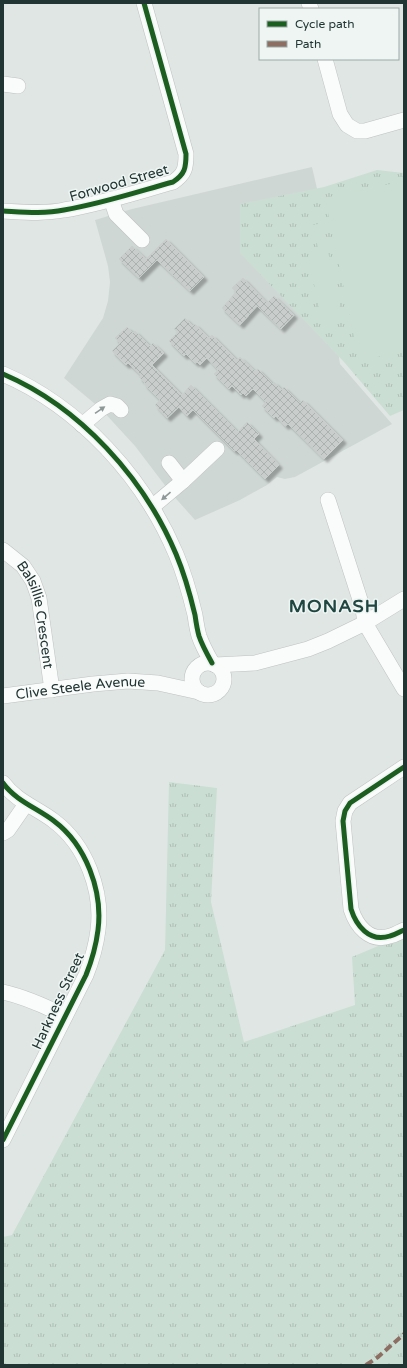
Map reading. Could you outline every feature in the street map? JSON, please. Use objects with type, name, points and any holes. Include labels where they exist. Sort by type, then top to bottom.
[{"type":"street","name":"Forwood Street","points":[[3,211],[32,213],[63,211],[173,182],[182,176],[186,166],[186,154],[144,3]]},
{"type":"street","points":[[324,60],[340,114],[347,125],[357,131],[365,131],[404,120]]},
{"type":"street","points":[[3,84],[18,86]]},
{"type":"street","points":[[111,199],[116,214],[142,240]]},
{"type":"street","points":[[3,374],[44,396],[60,407],[82,425],[106,448],[133,479],[152,507],[175,553],[195,614],[199,636],[214,664],[222,671],[223,684]]},
{"type":"street","points":[[82,425],[100,409],[110,404],[117,406],[121,410]]},
{"type":"street","points":[[152,507],[183,481],[217,449]]},
{"type":"street","points":[[169,463],[183,481]]},
{"type":"street","points":[[328,500],[363,609],[366,623],[404,688]]},
{"type":"street","name":"Balsillie Crescent","points":[[3,550],[23,566],[33,581],[39,598],[52,690]]},
{"type":"street","points":[[194,670],[201,664],[255,664],[308,649],[366,623],[404,599]]},
{"type":"street","points":[[199,636],[192,680],[195,689],[199,692],[208,695],[217,692],[223,684],[255,664]]},
{"type":"street","name":"Clive Steele Avenue","points":[[158,683],[178,680],[194,670]]},
{"type":"street","name":"Clive Steele Avenue","points":[[3,696],[128,681],[158,683],[199,692]]},
{"type":"street","points":[[404,767],[350,803],[345,811],[343,821],[350,909],[355,920],[361,929],[374,937],[385,938],[404,930]]},
{"type":"street","name":"Harkness Street","points":[[3,783],[26,804],[61,826],[75,842],[91,872],[97,894],[99,924],[94,953],[86,975],[3,1140]]},
{"type":"street","points":[[3,833],[8,830],[26,804]]},
{"type":"street","points":[[3,992],[20,996],[44,1005],[65,1016]]},
{"type":"shaded area","points":[[312,167],[318,193],[340,364],[392,424],[295,477],[285,479],[277,477],[267,485],[240,500],[195,520],[170,492],[135,446],[101,409],[64,378],[103,318],[108,301],[110,282],[108,266],[95,220],[132,209]]},
{"type":"green space","points":[[377,170],[404,173],[404,410],[390,416],[344,362],[240,253],[240,204],[324,187]]},
{"type":"green space","points":[[404,181],[404,351],[359,361],[325,198]]},
{"type":"green space","points":[[322,223],[342,317],[322,321],[310,266],[313,266],[310,250],[318,248],[313,225]]},
{"type":"green space","points":[[169,782],[217,788],[211,902],[244,1042],[355,1005],[352,957],[404,935],[404,1365],[3,1365],[3,1237],[12,1235],[165,950]]},
{"type":"building","points":[[166,239],[204,277],[190,291],[157,260],[139,278],[119,259],[132,246],[146,259]]},
{"type":"building","points":[[243,278],[267,303],[274,296],[294,315],[281,329],[257,306],[240,325],[222,308],[236,292],[232,288]]},
{"type":"building","points":[[185,318],[193,326],[195,324],[209,338],[212,335],[237,360],[240,357],[255,371],[258,369],[273,384],[274,382],[282,390],[284,387],[300,403],[303,400],[343,440],[324,459],[288,424],[285,426],[276,416],[274,418],[262,406],[266,402],[253,389],[246,396],[243,393],[241,395],[232,386],[229,389],[214,374],[218,370],[207,358],[200,365],[197,362],[195,363],[186,354],[184,356],[169,341],[178,332],[174,329]]},
{"type":"building","points":[[127,327],[133,333],[135,331],[150,346],[153,343],[164,353],[152,365],[182,395],[191,385],[238,432],[247,422],[259,434],[254,439],[279,465],[265,479],[236,450],[234,451],[193,410],[187,416],[179,407],[167,418],[155,405],[160,400],[144,384],[145,383],[139,377],[141,375],[128,363],[126,365],[112,351],[120,343],[115,338]]},
{"type":"marked path","points":[[366,1365],[378,1357],[404,1334]]},
{"type":"cycle path","points":[[3,211],[49,212],[78,207],[119,198],[173,182],[180,176],[185,167],[186,154],[144,3]]},
{"type":"cycle path","points":[[3,374],[31,388],[58,405],[83,425],[128,472],[163,526],[176,554],[189,591],[199,636],[212,663]]},
{"type":"cycle path","points":[[404,767],[350,803],[345,811],[343,821],[351,909],[356,921],[364,931],[376,937],[382,938],[404,930]]},
{"type":"cycle path","points":[[3,783],[20,800],[54,821],[75,843],[90,870],[95,885],[99,915],[96,942],[86,975],[3,1140]]},
{"type":"district","name":"MONASH","points":[[334,606]]}]
